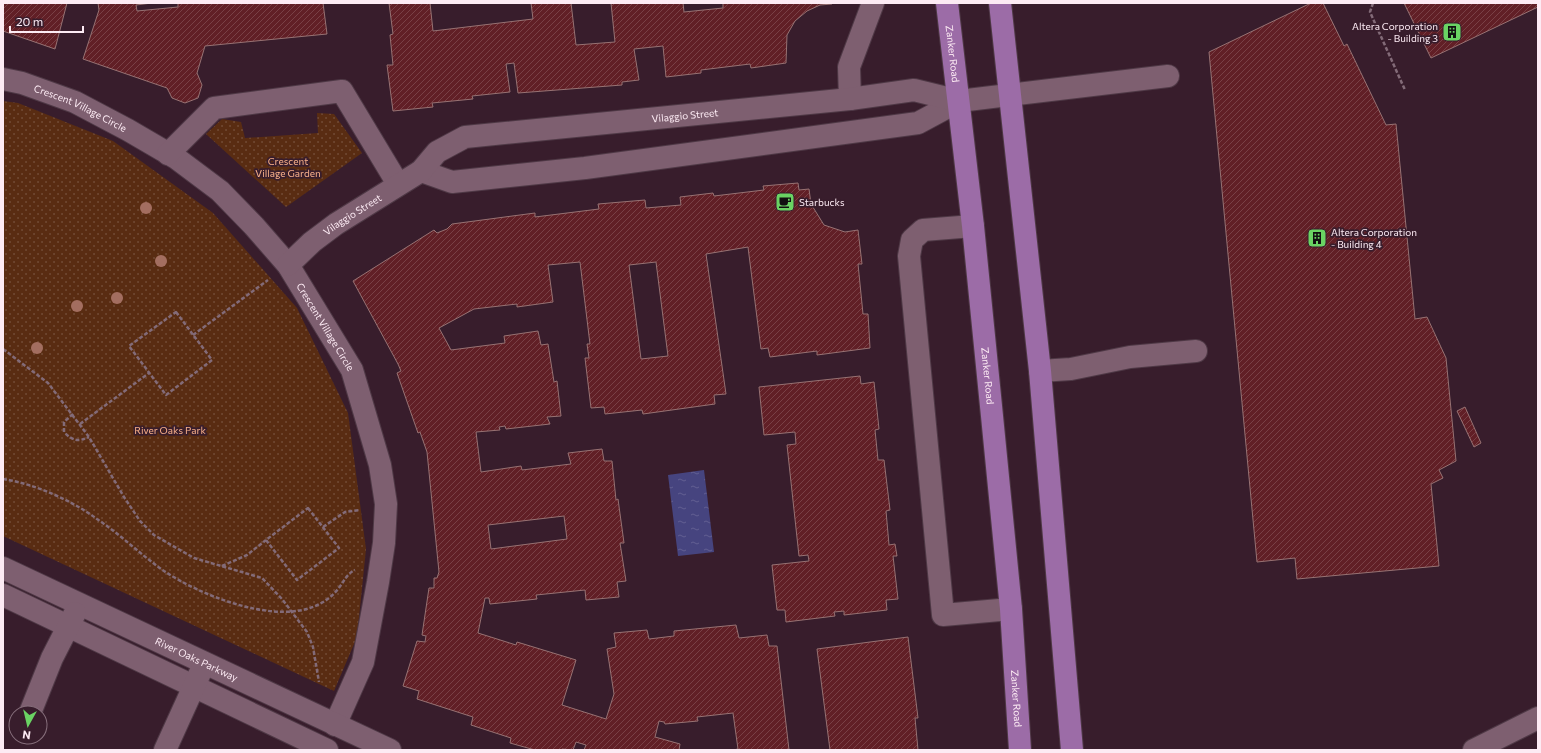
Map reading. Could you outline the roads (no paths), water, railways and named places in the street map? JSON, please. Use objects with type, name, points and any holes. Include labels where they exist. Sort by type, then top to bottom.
[{"type":"main road","name":"Zanker Road","points":[[947,3],[974,226],[1011,609],[1020,750]]},
{"type":"main road","points":[[1000,3],[1040,371],[1072,750]]},
{"type":"street","points":[[850,99],[849,67],[873,3]]},
{"type":"street","name":"Vilaggio Street","points":[[421,171],[452,182],[609,165],[918,123],[959,102],[1168,76]]},
{"type":"street","name":"Crescent Village Circle","points":[[3,79],[22,83],[75,102],[128,130],[168,154],[220,191],[254,226],[288,265],[352,370],[380,465],[386,504],[384,543],[363,662],[335,725]]},
{"type":"street","name":"Vilaggio Street","points":[[288,265],[312,242],[336,224],[421,171],[437,152],[465,137],[850,99],[914,90],[959,102]]},
{"type":"street","points":[[168,154],[214,108],[342,91],[398,184]]},
{"type":"street","points":[[974,226],[923,230],[912,240],[909,256],[943,615],[1011,609]]},
{"type":"street","points":[[1040,371],[1071,369],[1130,357],[1196,351]]},
{"type":"street","name":"River Oaks Parkway","points":[[3,568],[204,664],[390,750]]},
{"type":"street","points":[[3,595],[327,750]]},
{"type":"street","points":[[33,705],[52,658],[70,626],[79,604]]},
{"type":"street","points":[[165,750],[204,664]]},
{"type":"street","points":[[1474,750],[1538,718]]},
{"type":"water","points":[[704,470],[714,552],[678,556],[668,475]]},
{"type":"place","name":"Altera Corporation - Building 3","points":[[1452,32]]},
{"type":"place","name":"Starbucks","points":[[785,202]]},
{"type":"place","name":"Altera Corporation - Building 4","points":[[1317,238]]},
{"type":"park label","name":"Crescent Village Garden","points":[[288,166]]},
{"type":"park label","name":"River Oaks Park","points":[[170,430]]}]
